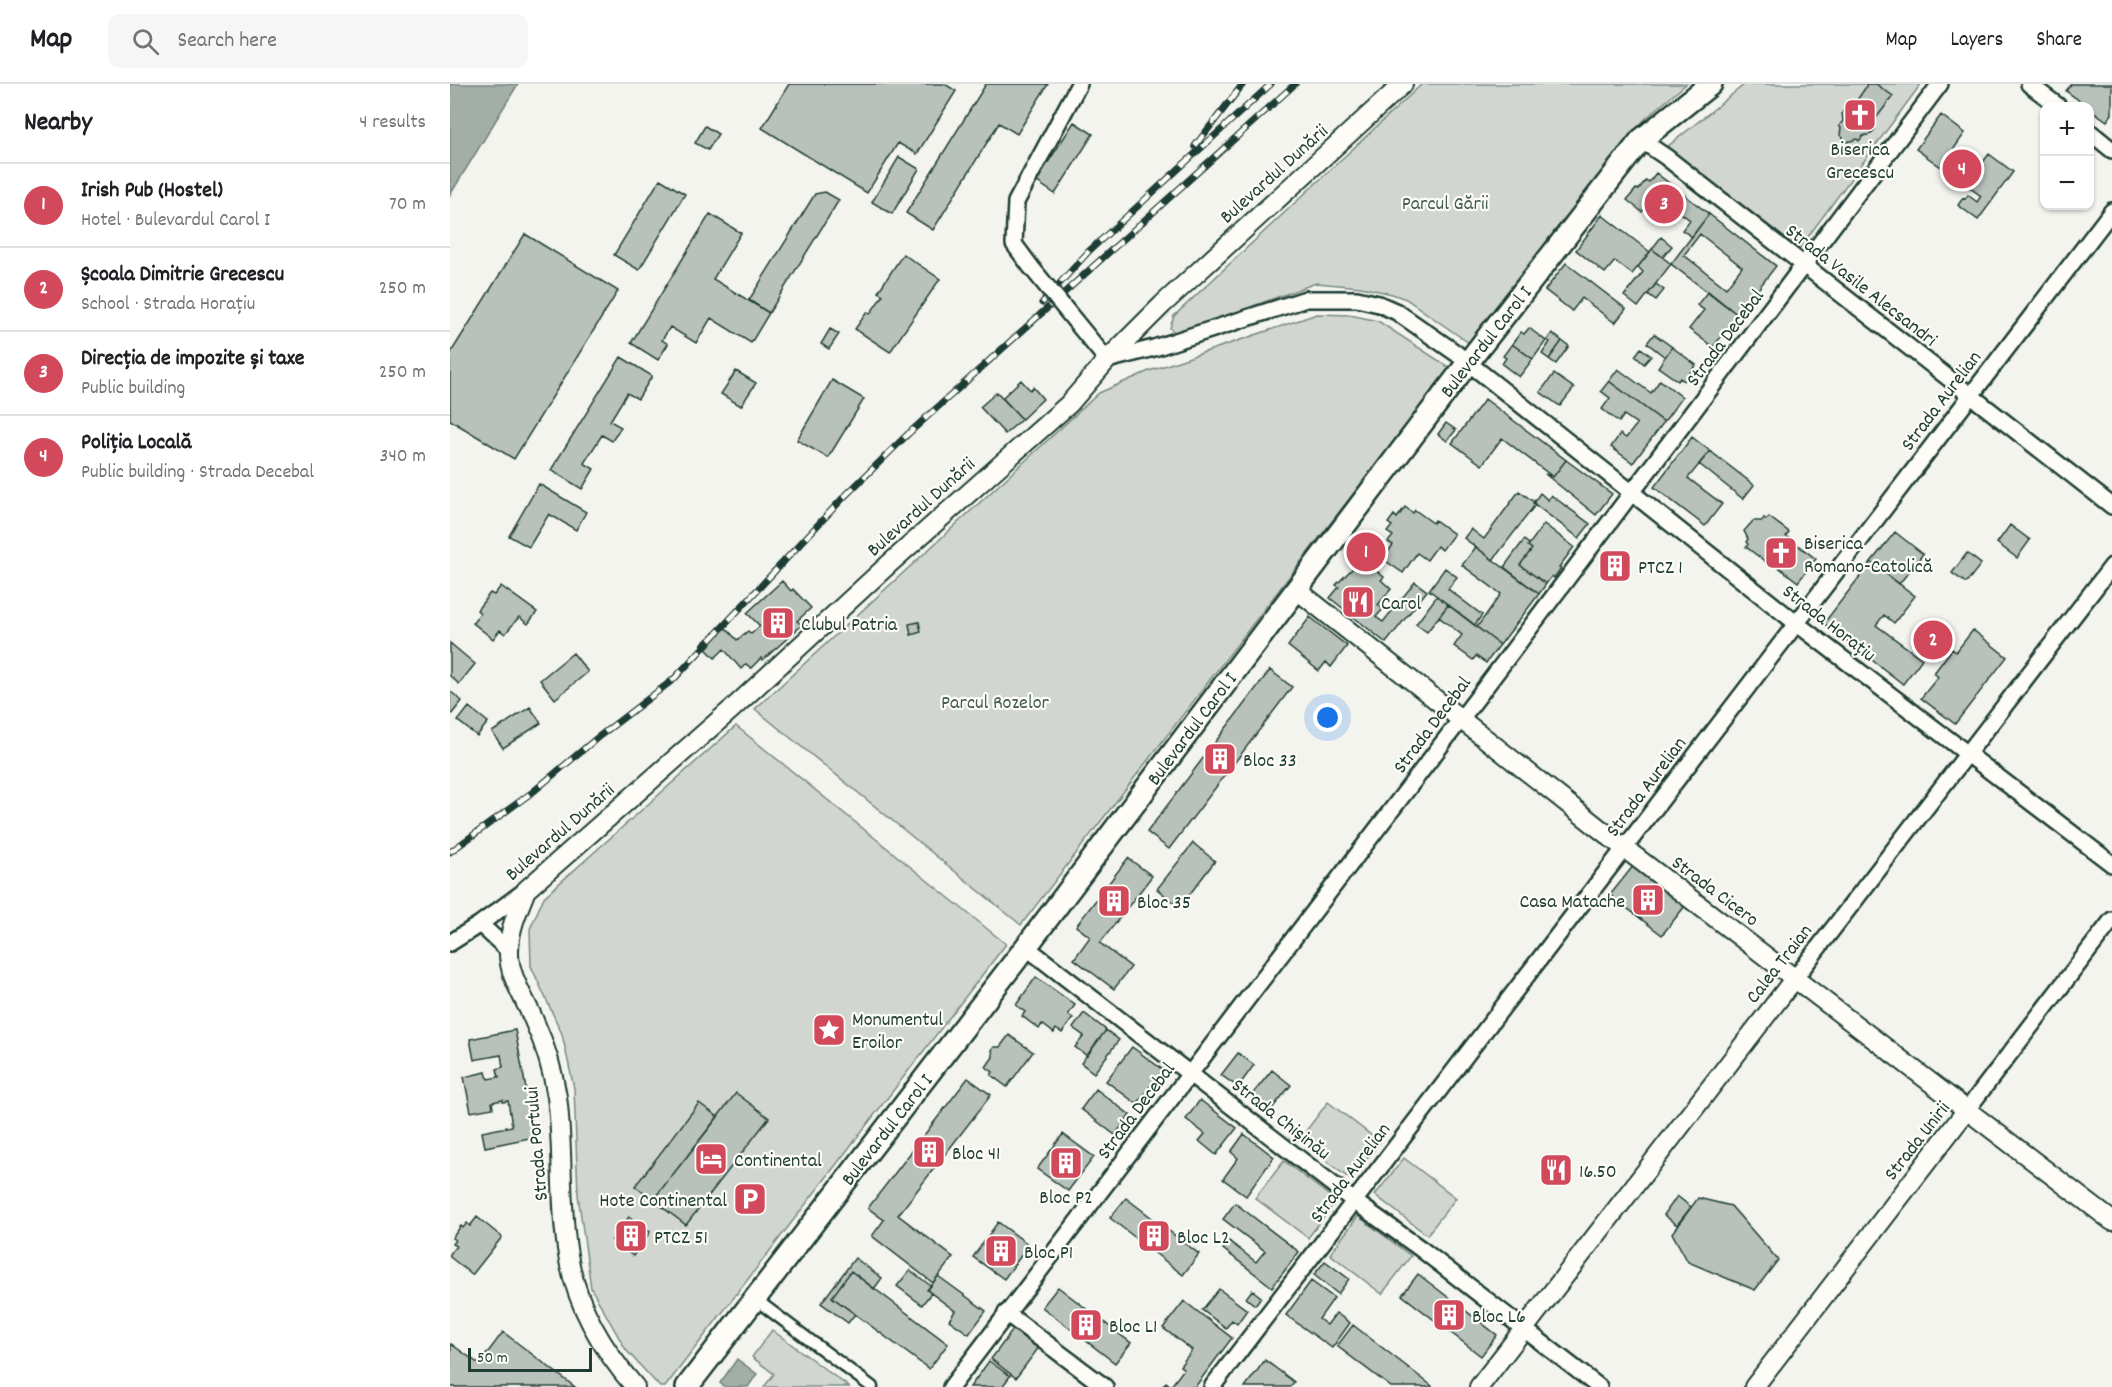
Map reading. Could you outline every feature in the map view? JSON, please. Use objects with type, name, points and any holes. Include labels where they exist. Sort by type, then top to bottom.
[{"type":"main road","name":"Bulevardul Carol I","points":[[687,1387],[1026,946],[1468,363],[1641,140],[1711,84]]},
{"type":"street","points":[[1079,84],[1017,202],[1014,244],[1107,360]]},
{"type":"street","name":"Bulevardul Dunării","points":[[450,943],[526,890],[733,708],[889,564],[1069,404],[1107,360],[1163,304],[1403,84]]},
{"type":"street","name":"Strada Decebal","points":[[951,1387],[1632,493],[1940,84]]},
{"type":"street","points":[[2029,84],[2053,102]]},
{"type":"street","points":[[2094,135],[2112,150]]},
{"type":"street","name":"Strada Vasile Alecsandri","points":[[1641,140],[2112,506]]},
{"type":"street","name":"Strada Aurelian","points":[[1212,1387],[2112,211]]},
{"type":"street","name":"Strada Horațiu","points":[[1107,360],[1154,348],[1306,299],[1334,298],[1368,302],[1397,312],[1468,363],[1796,623],[2112,864]]},
{"type":"street","name":"Calea Traian","points":[[1479,1387],[2112,566]]},
{"type":"street","name":"Strada Cicero","points":[[1297,590],[1624,848],[2112,1221]]},
{"type":"street","name":"Strada Portului","points":[[526,890],[513,922],[509,951],[511,969],[536,1024],[556,1096],[567,1246],[576,1287],[588,1316],[619,1369],[635,1387]]},
{"type":"street","name":"Strada Unirii","points":[[1754,1387],[2112,920]]},
{"type":"street","points":[[480,924],[509,951]]},
{"type":"street","name":"Strada Chișinău","points":[[1026,946],[1354,1201],[1599,1387]]},
{"type":"street","points":[[755,1299],[872,1387]]},
{"type":"street","points":[[1006,1313],[1105,1387]]},
{"type":"green space","name":"Parcul Gării","points":[[1422,84],[1686,84],[1645,119],[1610,160],[1469,343],[1406,299],[1361,287],[1316,283],[1176,334],[1170,328],[1174,316]]},
{"type":"green space","points":[[1745,84],[1921,84],[1799,249],[1667,147]]},
{"type":"green space","name":"Parcul Rozelor","points":[[1317,314],[1350,315],[1378,321],[1450,368],[1021,925],[755,709],[1099,393],[1149,371]]},
{"type":"green space","points":[[736,726],[1006,944],[665,1387],[660,1387],[626,1350],[591,1288],[578,1195],[574,1088],[562,1034],[531,966],[530,929],[544,897]]},
{"type":"green space","points":[[1328,1102],[1380,1142],[1351,1180],[1299,1140]]},
{"type":"green space","points":[[1404,1158],[1456,1198],[1427,1235],[1375,1195]]},
{"type":"green space","points":[[1284,1161],[1336,1201],[1308,1238],[1255,1198]]},
{"type":"green space","points":[[1358,1216],[1411,1256],[1382,1294],[1330,1254]]},
{"type":"green space","points":[[772,1330],[849,1387],[764,1387],[774,1374],[752,1357]]},
{"type":"shaded area","points":[[450,84],[518,84],[450,195]]},
{"type":"shaded area","points":[[737,1359],[757,1374],[748,1387],[725,1387],[720,1383]]},
{"type":"building","points":[[789,84],[945,84],[956,91],[917,154],[898,143],[867,193],[762,128]]},
{"type":"building","points":[[986,84],[1048,84],[1017,134],[999,123],[933,230],[906,213]]},
{"type":"building","name":"Biserica Grecescu","points":[[1866,84],[1876,84],[1893,96],[1874,121],[1875,129],[1871,134],[1863,136],[1859,141],[1857,139],[1847,142],[1840,135],[1839,126],[1843,121],[1842,113],[1847,107],[1853,106]]},
{"type":"building","points":[[2071,84],[2112,84],[2112,114],[2107,121],[2094,112],[2094,102],[2081,102],[2066,91]]},
{"type":"building","points":[[1941,115],[1965,133],[1941,167],[1916,149]]},
{"type":"building","points":[[1074,122],[1093,134],[1055,194],[1036,181]]},
{"type":"building","points":[[705,126],[718,134],[708,150],[695,143]]},
{"type":"building","points":[[1989,154],[2013,172],[1978,220],[1958,205],[1968,195],[1977,202],[1981,196],[1966,185]]},
{"type":"building","points":[[899,157],[919,169],[892,214],[872,202]]},
{"type":"building","points":[[1656,173],[1709,214],[1692,237],[1682,230],[1690,220],[1678,211],[1675,215],[1667,209],[1660,219],[1645,208],[1642,212],[1627,200],[1636,189],[1638,190],[1646,180],[1649,182]]},
{"type":"building","points":[[660,179],[685,194],[639,270],[614,255]]},
{"type":"building","points":[[825,192],[839,200],[769,313],[749,300],[815,194]]},
{"type":"building","points":[[710,214],[741,233],[713,279],[769,313],[751,343],[711,318],[696,343],[670,327],[662,340],[668,344],[658,360],[631,343]]},
{"type":"building","points":[[1709,214],[1776,266],[1738,315],[1671,264]],"holes":[[[1700,234],[1742,267],[1726,288],[1684,255]]]},
{"type":"building","points":[[1602,215],[1650,252],[1632,274],[1615,261],[1605,273],[1576,250]]},
{"type":"building","points":[[525,234],[618,291],[514,459],[450,420],[450,354]]},
{"type":"building","points":[[1661,237],[1672,246],[1663,257],[1652,249]]},
{"type":"building","points":[[1652,249],[1671,264],[1638,307],[1624,296],[1643,272],[1638,267]]},
{"type":"building","points":[[903,254],[940,279],[890,352],[855,329],[867,312],[870,314],[883,295],[878,292]]},
{"type":"building","points":[[1566,263],[1626,309],[1615,323],[1582,298],[1572,311],[1545,290]]},
{"type":"building","points":[[1656,284],[1664,290],[1656,300],[1648,294]]},
{"type":"building","points":[[1708,291],[1738,315],[1713,347],[1689,329],[1704,310],[1697,305]]},
{"type":"building","points":[[1529,328],[1546,341],[1533,359],[1512,344],[1521,332],[1524,334]]},
{"type":"building","points":[[830,329],[839,334],[829,349],[821,344]]},
{"type":"building","points":[[1552,333],[1562,341],[1549,359],[1542,354],[1550,342],[1547,340]]},
{"type":"building","points":[[1654,334],[1672,347],[1665,357],[1647,343]]},
{"type":"building","points":[[1562,341],[1569,346],[1556,364],[1549,359]]},
{"type":"building","points":[[1512,344],[1533,359],[1519,377],[1502,364],[1506,358],[1503,356]]},
{"type":"building","points":[[1672,347],[1696,365],[1684,381],[1680,378],[1678,381],[1658,367]]},
{"type":"building","points":[[1641,348],[1651,356],[1644,364],[1635,356]]},
{"type":"building","points":[[621,357],[652,376],[638,399],[627,393],[610,421],[621,427],[612,441],[602,435],[584,463],[594,469],[582,489],[551,470]]},
{"type":"building","points":[[1618,369],[1651,393],[1660,380],[1682,397],[1664,422],[1609,381]]},
{"type":"building","points":[[736,371],[756,383],[741,406],[721,394]]},
{"type":"building","points":[[1554,374],[1574,388],[1560,406],[1540,392]]},
{"type":"building","points":[[832,380],[864,399],[828,458],[797,440]]},
{"type":"building","points":[[1021,380],[1030,390],[1033,387],[1043,399],[1022,419],[1002,398]]},
{"type":"building","points":[[1609,381],[1664,422],[1633,463],[1611,447],[1620,434],[1626,438],[1637,424],[1624,415],[1619,422],[1602,409],[1610,398],[1601,391]]},
{"type":"building","points":[[997,392],[1022,419],[1005,434],[980,407]]},
{"type":"building","points":[[1485,399],[1566,460],[1553,477],[1502,438],[1482,465],[1452,443]]},
{"type":"building","points":[[1446,423],[1456,430],[1447,441],[1438,434]]},
{"type":"building","points":[[1692,437],[1710,451],[1688,478],[1722,504],[1705,526],[1654,487]]},
{"type":"building","points":[[1710,451],[1754,485],[1743,499],[1699,464]]},
{"type":"building","points":[[1566,460],[1612,494],[1596,515],[1545,474],[1553,477]]},
{"type":"building","points":[[539,484],[586,512],[576,530],[549,514],[529,547],[509,536]]},
{"type":"building","points":[[1519,491],[1535,505],[1493,560],[1464,538],[1471,529],[1484,539]]},
{"type":"building","points":[[1540,493],[1548,500],[1551,495],[1590,524],[1579,538],[1533,503]]},
{"type":"building","points":[[1405,507],[1413,513],[1415,510],[1433,523],[1435,520],[1454,534],[1442,550],[1437,546],[1427,560],[1417,553],[1403,573],[1383,559],[1393,545],[1388,542],[1393,536],[1387,532],[1392,526],[1388,523],[1394,515],[1397,518]]},
{"type":"building","name":"Biserica Romano-Catolică","points":[[1769,517],[1789,532],[1786,536],[1816,559],[1798,582],[1768,559],[1766,562],[1746,547],[1748,539],[1744,531],[1753,521],[1762,521],[1764,518],[1766,520]]},
{"type":"building","points":[[1544,524],[1574,547],[1554,578],[1552,576],[1546,584],[1520,565],[1532,549],[1528,546]]},
{"type":"building","points":[[2010,525],[2030,540],[2017,558],[1997,543]]},
{"type":"building","points":[[1895,532],[1923,554],[1899,584],[1871,562]]},
{"type":"building","points":[[1524,540],[1532,549],[1520,565],[1546,584],[1539,594],[1504,567]]},
{"type":"building","points":[[1476,547],[1539,594],[1500,645],[1477,627],[1501,594],[1462,565]]},
{"type":"building","points":[[1967,553],[1981,564],[1966,583],[1952,573]]},
{"type":"building","name":"PTCZ 1","points":[[1613,555],[1626,565],[1616,578],[1603,567]]},
{"type":"building","points":[[1871,562],[1915,596],[1894,623],[1884,615],[1876,625],[1922,659],[1903,684],[1824,623]]},
{"type":"building","name":"Carol","points":[[1358,563],[1367,571],[1371,566],[1384,577],[1381,580],[1391,589],[1378,605],[1383,609],[1376,617],[1383,622],[1415,582],[1427,591],[1386,643],[1330,598],[1339,587],[1336,585]]},
{"type":"building","points":[[1445,568],[1457,577],[1448,589],[1482,615],[1475,625],[1429,590]]},
{"type":"building","name":"Clubul Patria","points":[[782,581],[811,608],[797,621],[802,625],[763,660],[761,658],[751,668],[746,664],[741,669],[724,649],[715,658],[701,644],[711,635],[714,638],[725,627],[737,640],[748,631],[751,634],[760,626],[747,613]]},
{"type":"building","points":[[501,586],[537,612],[528,624],[519,617],[505,634],[500,630],[493,639],[473,623],[480,613],[477,610],[490,593],[494,595]]},
{"type":"building","points":[[1437,596],[1448,605],[1427,632],[1416,624]]},
{"type":"building","points":[[1448,605],[1500,645],[1486,663],[1476,656],[1473,660],[1454,646],[1462,635],[1439,617]]},
{"type":"building","points":[[1310,617],[1347,646],[1331,667],[1326,662],[1319,671],[1288,646]]},
{"type":"building","points":[[919,622],[921,632],[911,635],[909,624]]},
{"type":"building","points":[[1973,630],[2007,657],[1955,724],[1921,698],[1938,677],[1934,673],[1952,649],[1956,652]]},
{"type":"building","points":[[450,643],[475,664],[459,684],[450,676]]},
{"type":"building","points":[[573,653],[588,672],[555,699],[540,680]]},
{"type":"building","name":"Bloc 33","points":[[1270,670],[1292,687],[1169,849],[1147,832]]},
{"type":"building","points":[[450,691],[462,701],[450,716]]},
{"type":"building","points":[[469,707],[488,722],[477,736],[458,721]]},
{"type":"building","points":[[530,707],[541,723],[503,748],[492,732]]},
{"type":"building","points":[[1193,843],[1215,861],[1180,907],[1157,889]]},
{"type":"building","name":"Bloc 35","points":[[1128,858],[1152,876],[1100,943],[1131,967],[1114,989],[1074,959],[1090,937],[1076,926]]},
{"type":"building","name":"Casa Matache","points":[[1634,865],[1685,906],[1662,935],[1610,895]]},
{"type":"building","points":[[1036,977],[1075,1005],[1068,1015],[1073,1018],[1062,1033],[1056,1029],[1054,1033],[1042,1024],[1039,1029],[1022,1016],[1025,1012],[1016,1005]]},
{"type":"building","points":[[1084,1013],[1106,1030],[1087,1056],[1075,1047],[1084,1036],[1073,1028]]},
{"type":"building","points":[[515,1030],[535,1137],[485,1147],[482,1132],[512,1126],[508,1101],[492,1102],[493,1108],[471,1112],[464,1077],[486,1072],[488,1079],[499,1077],[497,1069],[503,1067],[501,1055],[474,1060],[470,1039]]},
{"type":"building","points":[[1106,1030],[1119,1040],[1094,1073],[1081,1063]]},
{"type":"building","points":[[1009,1035],[1033,1052],[1007,1087],[991,1075],[993,1072],[986,1067],[993,1057],[994,1047],[1000,1047]]},
{"type":"building","points":[[1132,1047],[1163,1070],[1137,1104],[1106,1081]]},
{"type":"building","points":[[1238,1053],[1254,1065],[1238,1087],[1221,1075]]},
{"type":"building","points":[[1272,1070],[1291,1085],[1270,1111],[1251,1096]]},
{"type":"building","name":"Bloc 41","points":[[968,1078],[991,1095],[898,1215],[953,1257],[933,1283],[872,1236],[884,1220],[868,1208]]},
{"type":"building","points":[[1096,1089],[1130,1115],[1115,1135],[1081,1109]]},
{"type":"building","name":"Continental","points":[[736,1093],[769,1118],[686,1225],[653,1200]]},
{"type":"building","points":[[1200,1100],[1237,1128],[1216,1155],[1199,1141],[1205,1134],[1186,1119]]},
{"type":"building","points":[[699,1103],[718,1117],[653,1200],[635,1186]]},
{"type":"building","name":"Bloc P2","points":[[1063,1134],[1094,1157],[1068,1191],[1037,1169]]},
{"type":"building","points":[[1244,1134],[1274,1157],[1246,1196],[1223,1179],[1238,1158],[1231,1152]]},
{"type":"building","points":[[1677,1196],[1691,1207],[1677,1225],[1664,1215]]},
{"type":"building","name":"Bloc L2","points":[[1126,1198],[1199,1254],[1183,1275],[1110,1218]]},
{"type":"building","points":[[1698,1198],[1731,1206],[1778,1260],[1755,1290],[1688,1262],[1672,1233]]},
{"type":"building","points":[[1235,1203],[1299,1252],[1272,1287],[1223,1249],[1229,1241],[1256,1262],[1265,1251],[1223,1219]]},
{"type":"building","points":[[477,1217],[502,1237],[472,1275],[450,1257],[450,1254],[456,1246],[452,1244],[455,1240],[452,1238],[461,1226],[463,1228],[467,1223],[470,1226]]},
{"type":"building","name":"PTCZ 51","points":[[629,1217],[650,1232],[633,1256],[612,1240]]},
{"type":"building","name":"Bloc P1","points":[[998,1222],[1029,1245],[1004,1279],[973,1257]]},
{"type":"building","points":[[855,1258],[882,1278],[874,1289],[851,1271],[832,1297],[855,1314],[848,1323],[821,1303]]},
{"type":"building","points":[[1325,1261],[1349,1279],[1338,1294],[1314,1275]]},
{"type":"building","points":[[910,1270],[931,1286],[927,1290],[931,1293],[922,1305],[897,1286]]},
{"type":"building","points":[[851,1271],[948,1344],[929,1369],[832,1297]]},
{"type":"building","name":"Bloc L6","points":[[1418,1274],[1497,1335],[1481,1356],[1402,1295]]},
{"type":"building","points":[[938,1276],[986,1311],[969,1334],[949,1320],[955,1311],[927,1290]]},
{"type":"building","points":[[1311,1281],[1334,1298],[1319,1319],[1327,1325],[1336,1313],[1350,1323],[1332,1348],[1286,1315]]},
{"type":"building","name":"Bloc L1","points":[[1058,1287],[1131,1343],[1115,1363],[1042,1307]]},
{"type":"building","points":[[1219,1289],[1247,1310],[1237,1324],[1232,1320],[1226,1328],[1202,1310]]},
{"type":"building","points":[[1252,1290],[1261,1297],[1255,1305],[1246,1298]]},
{"type":"building","points":[[1184,1301],[1232,1338],[1195,1387],[1162,1387],[1166,1382],[1171,1386],[1184,1369],[1180,1366],[1192,1350],[1163,1328]]},
{"type":"building","points":[[1353,1325],[1432,1386],[1391,1387],[1337,1346]]},
{"type":"building","points":[[1015,1327],[1040,1346],[1016,1378],[991,1359]]},
{"type":"building","points":[[503,1332],[575,1387],[450,1387],[451,1344],[479,1364]]},
{"type":"building","points":[[1265,1360],[1294,1382],[1290,1387],[1245,1387]]},
{"type":"building","points":[[989,1361],[1010,1376],[1002,1387],[970,1387]]},
{"type":"railway","points":[[1195,146],[1243,84]]},
{"type":"railway","points":[[1042,303],[1089,251],[1271,84]]},
{"type":"railway","points":[[450,852],[534,791],[597,738],[674,679],[843,498],[908,434],[1295,84]]},
{"type":"place","name":"Biserica Grecescu","points":[[1860,115]]},
{"type":"place","name":"Poliția Locală","points":[[1962,169]]},
{"type":"place","name":"Direcția de impozite și taxe","points":[[1664,204]]},
{"type":"place","name":"Irish Pub (Hostel)","points":[[1366,552]]},
{"type":"place","name":"Biserica Romano-Catolică","points":[[1781,553]]},
{"type":"place","name":"PTCZ 1","points":[[1615,566]]},
{"type":"place","name":"Carol","points":[[1358,602]]},
{"type":"place","name":"Clubul Patria","points":[[778,623]]},
{"type":"place","name":"Școala Dimitrie Grecescu","points":[[1933,640]]},
{"type":"place","name":"Bloc 33","points":[[1220,759]]},
{"type":"place","name":"Casa Matache","points":[[1648,900]]},
{"type":"place","name":"Bloc 35","points":[[1114,901]]},
{"type":"place","name":"Monumentul Eroilor","points":[[829,1030]]},
{"type":"place","name":"Bloc 41","points":[[929,1152]]},
{"type":"place","name":"Continental","points":[[711,1159]]},
{"type":"place","name":"Bloc P2","points":[[1066,1163]]},
{"type":"place","name":"16.50","points":[[1556,1170]]},
{"type":"place","name":"Hote Continental","points":[[750,1199]]},
{"type":"place","name":"PTCZ 51","points":[[631,1236]]},
{"type":"place","name":"Bloc L2","points":[[1154,1236]]},
{"type":"place","name":"Bloc P1","points":[[1001,1251]]},
{"type":"place","name":"Bloc L6","points":[[1449,1315]]},
{"type":"place","name":"Bloc L1","points":[[1086,1325]]}]
